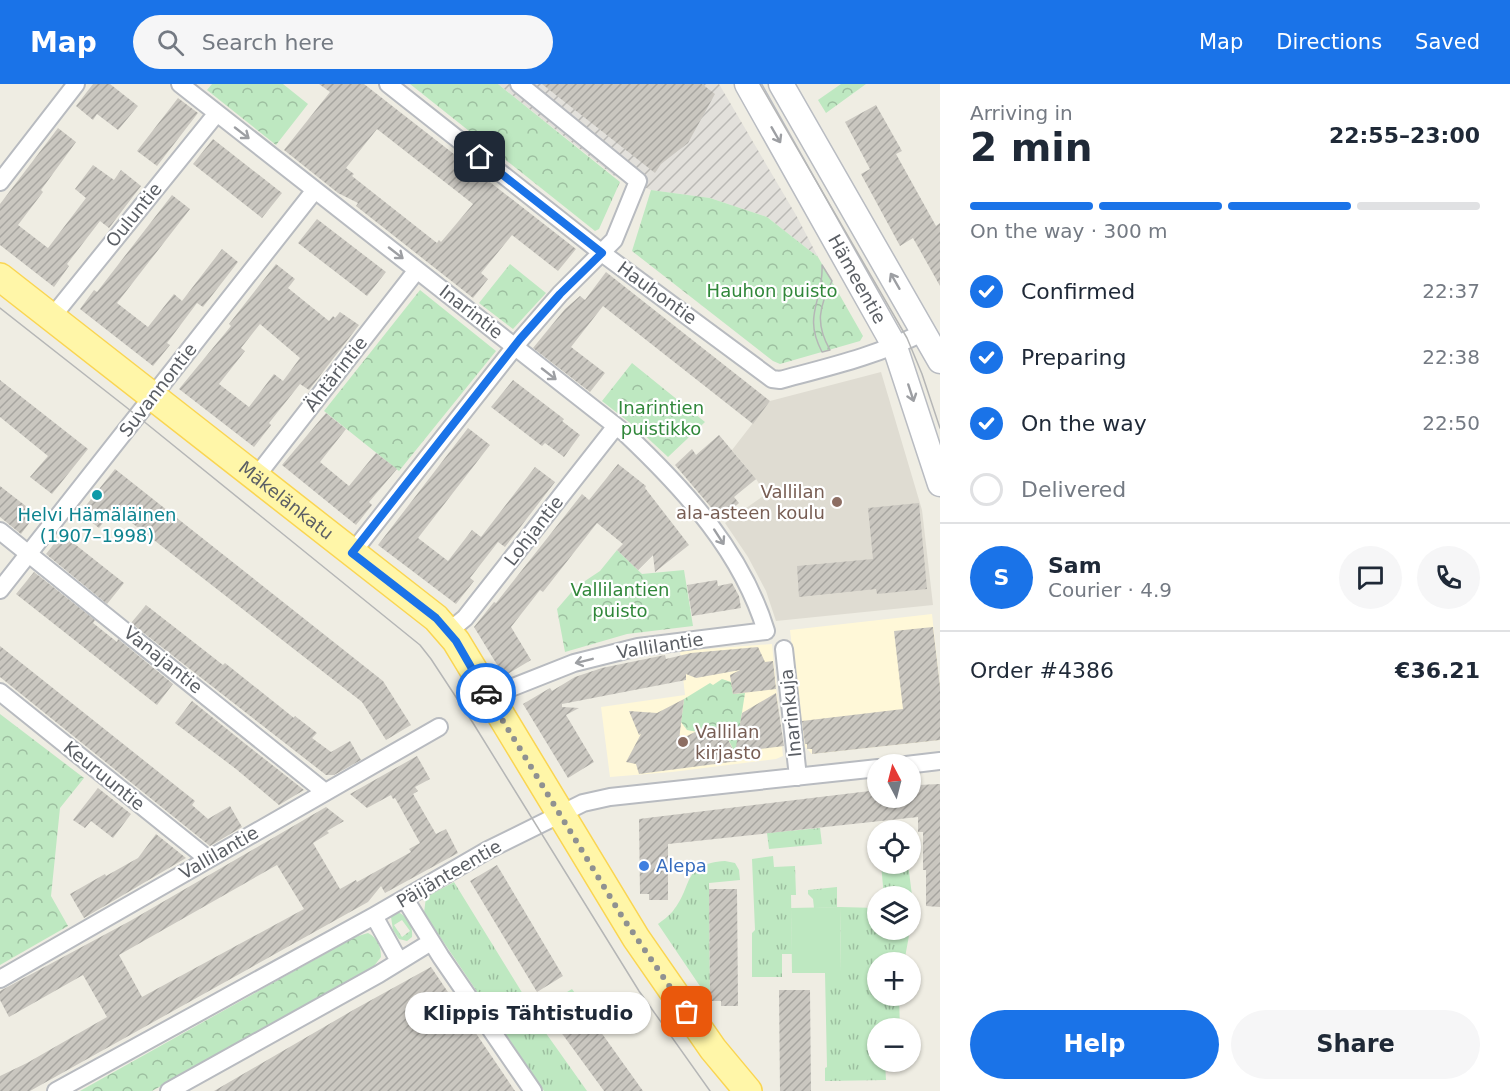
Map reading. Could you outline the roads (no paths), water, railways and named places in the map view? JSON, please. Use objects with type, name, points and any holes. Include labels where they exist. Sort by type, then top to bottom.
[{"type":"main road","name":"Hämeentie","points":[[747,84],[895,347],[940,484]]},
{"type":"main road","name":"Hämeentie","points":[[781,84],[940,361]]},
{"type":"main road","name":"Mäkelänkatu","points":[[0,277],[436,618],[448,632],[636,938],[744,1090]]},
{"type":"street","points":[[0,182],[76,84]]},
{"type":"street","name":"Inarintie","points":[[180,84],[616,426],[664,470],[721,538],[752,595],[766,631]]},
{"type":"street","name":"Hauhontie","points":[[387,84],[602,253],[772,379],[780,380],[871,356],[924,332]]},
{"type":"street","points":[[352,553],[515,347],[560,294],[614,240],[638,181],[519,84]]},
{"type":"street","name":"Ouluntie","points":[[52,317],[217,113]]},
{"type":"street","name":"Suvannontie","points":[[0,590],[315,190]]},
{"type":"street","name":"Ähtärintie","points":[[255,478],[417,270]]},
{"type":"street","name":"Lohjantie","points":[[448,632],[465,618],[616,426]]},
{"type":"street","name":"Vanajantie","points":[[0,531],[325,792]]},
{"type":"street","name":"Vallilantie","points":[[488,697],[574,663],[638,647],[766,631]]},
{"type":"street","name":"Inarinkuja","points":[[784,649],[798,777]]},
{"type":"street","name":"Keuruuntie","points":[[0,692],[207,859]]},
{"type":"street","name":"Vallilantie","points":[[0,979],[440,727]]},
{"type":"street","points":[[921,763],[940,761]]},
{"type":"street","name":"Päijänteentie","points":[[56,1091],[405,899],[488,850],[589,801],[867,769]]},
{"type":"street","points":[[405,899],[431,942],[533,1091]]},
{"type":"street","points":[[374,916],[399,961]]},
{"type":"street","points":[[169,1091],[379,974],[431,942]]},
{"type":"tram line","points":[[760,84],[907,338],[940,428]]},
{"type":"tram line","points":[[822,265],[832,281],[820,316],[822,332],[830,350],[822,352],[814,327],[822,265]]},
{"type":"tram line","points":[[0,308],[420,645],[473,723],[639,991],[710,1091]]},
{"type":"place","name":"Helvi Hämäläinen (1907–1998)","points":[[97,495]]},
{"type":"place","name":"Vallilan ala-asteen koulu","points":[[837,502]]},
{"type":"place","name":"Vallilan kirjasto","points":[[683,742]]},
{"type":"place","name":"Alepa","points":[[644,866]]},
{"type":"place","name":"Klippis Tähtistudio","points":[[687,1012]]},
{"type":"park label","name":"Hauhon puisto","points":[[772,291]]},
{"type":"park label","name":"Inarintien puistikko","points":[[661,418]]},
{"type":"park label","name":"Vallilantien puisto","points":[[620,600]]}]
